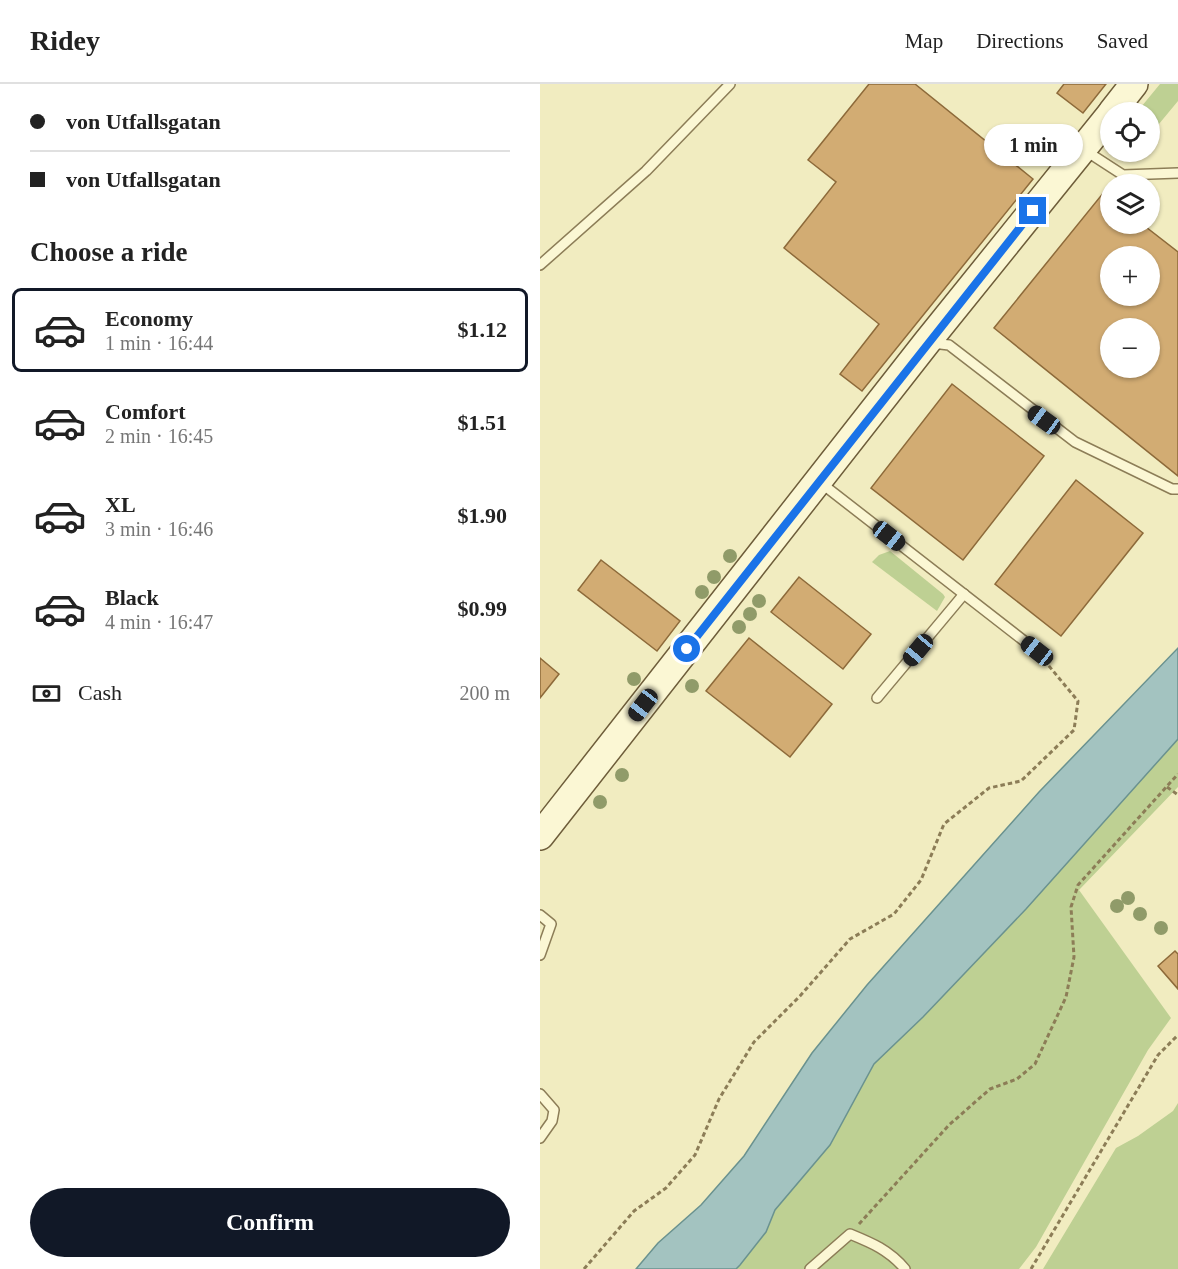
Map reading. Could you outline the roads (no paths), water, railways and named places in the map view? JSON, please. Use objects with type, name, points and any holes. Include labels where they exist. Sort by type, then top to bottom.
[{"type":"street","points":[[1120,102],[1134,84]]},
{"type":"street","points":[[540,836],[927,342],[1100,128]]},
{"type":"lane","points":[[540,265],[646,171],[730,84]]},
{"type":"lane","points":[[1083,149],[1123,175],[1178,173]]},
{"type":"lane","points":[[927,342],[949,345],[1075,442],[1172,489],[1178,489]]},
{"type":"lane","points":[[819,482],[1037,651]]},
{"type":"lane","points":[[877,698],[964,594]]},
{"type":"lane","points":[[540,915],[551,924],[540,955]]},
{"type":"lane","points":[[540,1094],[554,1110],[552,1121],[540,1138]]},
{"type":"lane","points":[[810,1269],[850,1234],[879,1246],[894,1256],[905,1269]]},
{"type":"water","points":[[1178,648],[1178,739],[1026,909],[923,1017],[874,1064],[830,1145],[775,1210],[766,1232],[740,1265],[736,1269],[636,1269],[658,1243],[701,1205],[744,1156],[812,1053],[867,985],[1039,792]]}]
